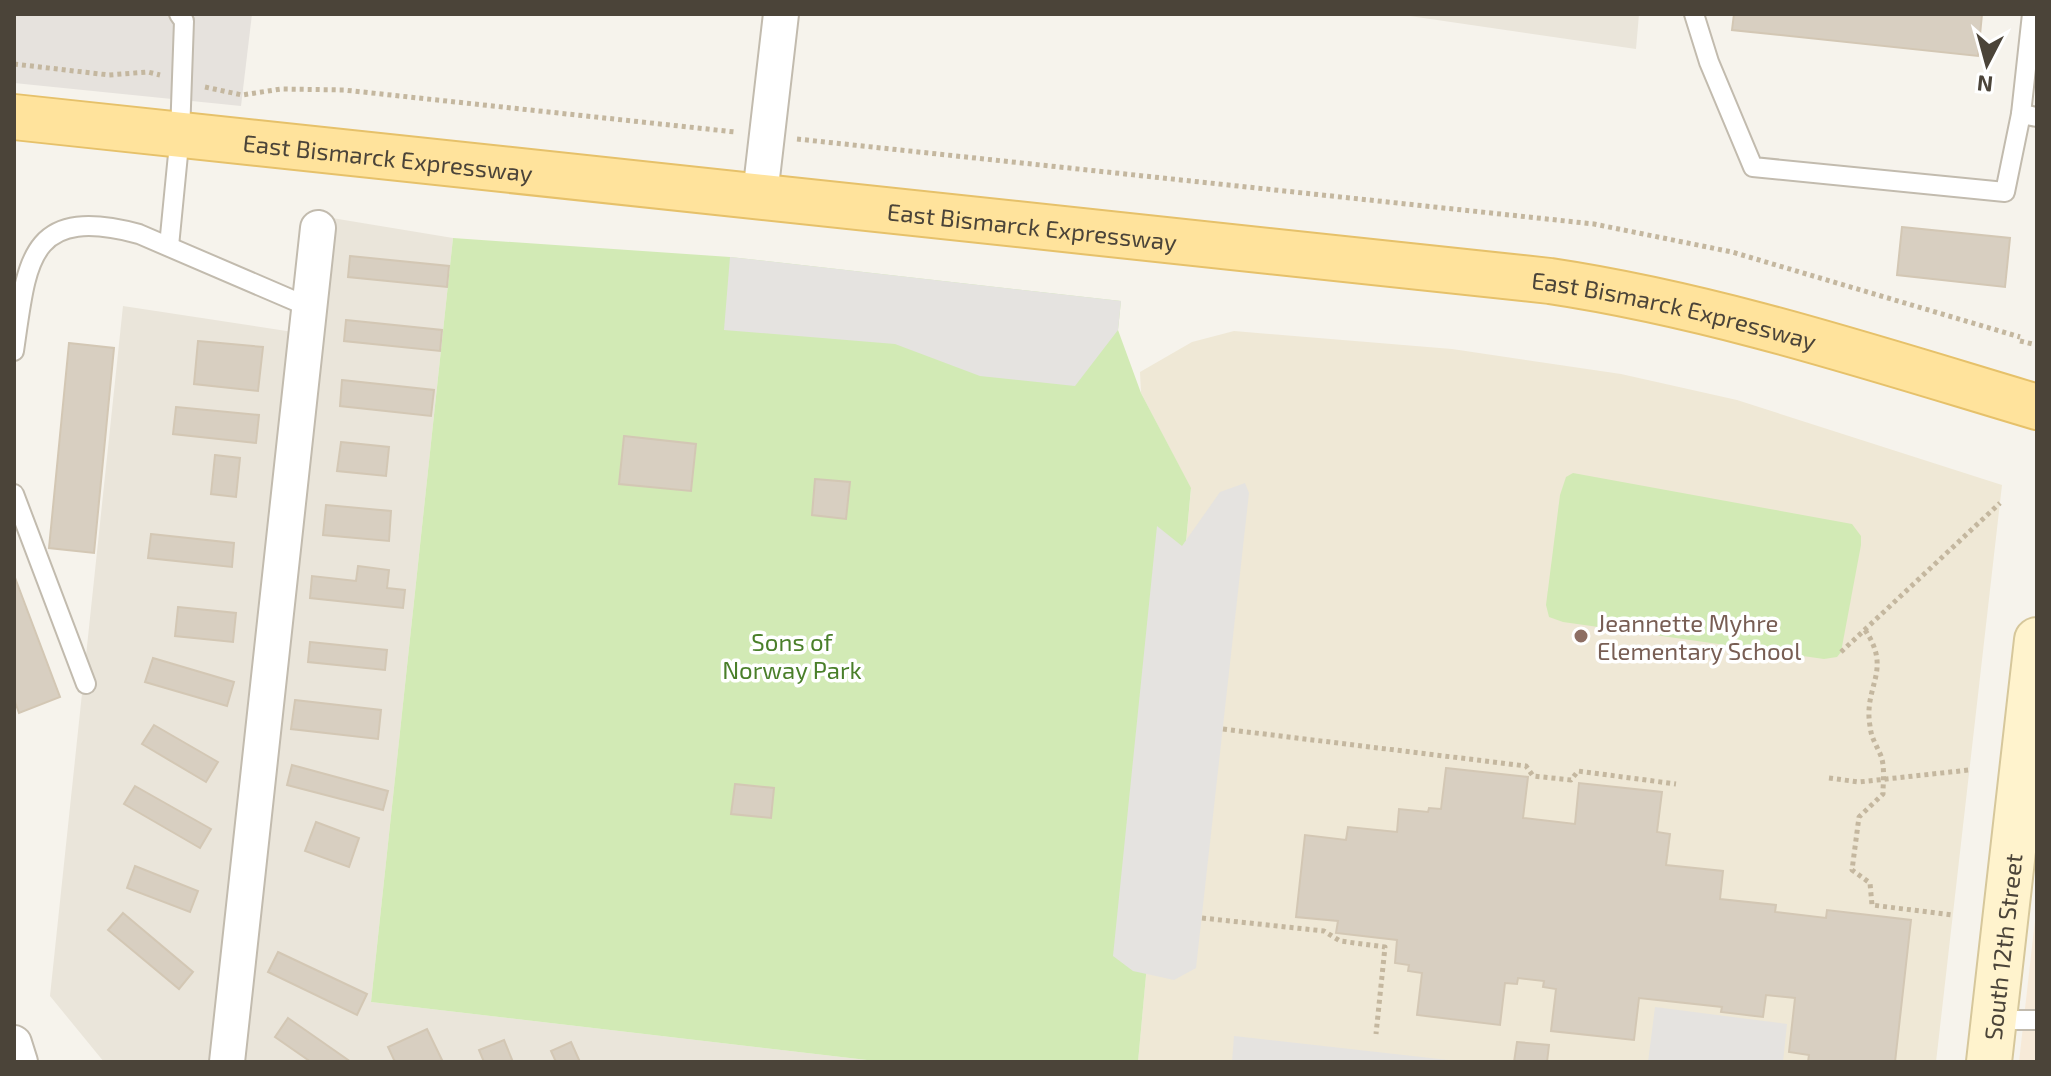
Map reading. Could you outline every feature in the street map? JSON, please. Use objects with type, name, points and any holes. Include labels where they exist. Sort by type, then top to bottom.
[{"type":"main road","name":"East Bismarck Expressway","points":[[14,117],[760,195],[1587,287],[1727,316],[2037,407]]},
{"type":"street","points":[[760,195],[781,14]]},
{"type":"street","points":[[227,1062],[318,228]]},
{"type":"street","name":"South 12th Street","points":[[1992,1041],[2034,695],[2037,640]]},
{"type":"street","points":[[14,1043],[20,1062]]},
{"type":"lane","points":[[169,246],[180,134],[184,21],[179,14]]},
{"type":"lane","points":[[1694,14],[1709,62],[1753,167],[2005,192],[2029,116],[2032,14]]},
{"type":"lane","points":[[14,351],[29,260],[55,235],[73,228],[116,228],[169,246],[309,307]]},
{"type":"lane","points":[[14,494],[86,684]]},
{"type":"lane","points":[[1992,1041],[2037,1020]]},
{"type":"path","points":[[14,64],[109,75],[148,72]]},
{"type":"path","points":[[232,94],[310,88],[344,90],[736,132]]},
{"type":"path","points":[[801,139],[1594,224],[1746,255],[2037,345]]},
{"type":"path","points":[[1841,652],[2000,503]]},
{"type":"path","points":[[1865,630],[1877,647],[1880,674],[1870,702],[1869,724],[1882,758],[1883,794],[1859,817],[1852,870],[1870,883],[1874,891],[1872,905],[1952,915]]},
{"type":"path","points":[[1223,729],[1526,766],[1533,776],[1571,780],[1578,771],[1676,784]]},
{"type":"path","points":[[1829,778],[1859,782],[1969,770]]},
{"type":"path","points":[[1202,918],[1324,931],[1340,941],[1385,947],[1376,1034]]},
{"type":"shaded area","points":[[14,14],[252,14],[241,106],[14,83]]},
{"type":"shaded area","points":[[1396,14],[1639,14],[1636,49]]},
{"type":"shaded area","points":[[332,218],[453,238],[371,1002],[884,1062],[104,1062],[50,996],[123,306],[319,336]]},
{"type":"shaded area","points":[[730,257],[1121,301],[1118,330],[1075,386],[980,376],[895,344],[724,330]]},
{"type":"shaded area","name":"Jeannette Myhre Elementary School","points":[[1234,331],[1452,349],[1621,374],[1737,400],[2002,485],[1936,1062],[1138,1062],[1191,489],[1141,393],[1140,372],[1192,342]]},
{"type":"shaded area","points":[[1245,483],[1249,493],[1196,968],[1174,980],[1133,971],[1113,956],[1157,526],[1182,546],[1220,492]]},
{"type":"shaded area","points":[[2037,902],[2037,1062],[2019,1062]]},
{"type":"shaded area","points":[[1655,1007],[1787,1024],[1783,1062],[1648,1062]]},
{"type":"shaded area","points":[[1234,1036],[1466,1062],[1232,1062]]},
{"type":"green space","name":"Sons of Norway Park","points":[[453,238],[730,257],[1121,301],[1118,330],[1141,393],[1191,488],[1138,1062],[884,1062],[371,1002]]},
{"type":"green space","points":[[1573,473],[1852,524],[1861,536],[1861,545],[1841,652],[1837,657],[1824,659],[1563,622],[1549,617],[1546,605],[1560,495],[1566,477]]},
{"type":"building","points":[[1734,14],[1982,14],[1978,56],[1732,30]]},
{"type":"building","points":[[1902,227],[2010,238],[2005,287],[1897,275]]},
{"type":"building","points":[[350,256],[449,266],[447,287],[348,277]]},
{"type":"building","points":[[346,320],[442,330],[440,351],[344,341]]},
{"type":"building","points":[[198,341],[263,347],[258,391],[194,384]]},
{"type":"building","points":[[69,343],[114,348],[94,553],[49,548]]},
{"type":"building","points":[[342,380],[434,390],[431,416],[340,406]]},
{"type":"building","points":[[176,407],[259,415],[256,443],[173,434]]},
{"type":"building","points":[[624,436],[696,444],[691,491],[619,484]]},
{"type":"building","points":[[341,442],[389,447],[386,476],[337,471]]},
{"type":"building","points":[[215,455],[240,458],[236,497],[211,494]]},
{"type":"building","points":[[815,479],[850,482],[846,519],[812,515]]},
{"type":"building","points":[[326,505],[391,511],[389,541],[323,535]]},
{"type":"building","points":[[151,534],[234,543],[232,567],[148,558]]},
{"type":"building","points":[[358,566],[389,570],[387,588],[405,590],[403,608],[310,598],[312,576],[356,581]]},
{"type":"building","points":[[14,575],[60,697],[19,713],[14,699]]},
{"type":"building","points":[[178,607],[236,613],[233,642],[175,636]]},
{"type":"building","points":[[310,642],[387,650],[385,670],[308,662]]},
{"type":"building","points":[[153,658],[234,682],[227,706],[145,682]]},
{"type":"building","points":[[295,700],[381,710],[378,739],[291,729]]},
{"type":"building","points":[[154,725],[218,762],[206,782],[142,744]]},
{"type":"building","points":[[292,765],[388,791],[383,810],[287,785]]},
{"type":"building","points":[[1446,768],[1528,777],[1523,818],[1575,824],[1579,783],[1662,792],[1657,832],[1670,834],[1666,865],[1723,871],[1720,899],[1776,905],[1775,912],[1826,918],[1827,910],[1911,920],[1895,1062],[1808,1062],[1809,1055],[1789,1052],[1795,998],[1766,995],[1763,1017],[1721,1012],[1722,1007],[1639,998],[1634,1040],[1551,1031],[1556,989],[1543,987],[1544,981],[1518,978],[1517,984],[1505,983],[1500,1025],[1417,1015],[1422,973],[1408,971],[1409,965],[1395,963],[1397,940],[1336,933],[1338,921],[1296,917],[1305,835],[1346,840],[1348,827],[1397,832],[1399,809],[1428,812],[1429,808],[1441,809]]},
{"type":"building","points":[[735,784],[774,788],[771,818],[731,814]]},
{"type":"building","points":[[135,786],[211,829],[200,848],[124,804]]},
{"type":"building","points":[[316,822],[359,838],[349,867],[305,851]]},
{"type":"building","points":[[135,866],[198,891],[190,912],[127,888]]},
{"type":"building","points":[[123,913],[193,972],[179,989],[108,930]]},
{"type":"building","points":[[278,952],[367,994],[357,1015],[268,972]]},
{"type":"building","points":[[288,1018],[351,1062],[311,1062],[275,1037]]},
{"type":"building","points":[[427,1029],[443,1062],[395,1062],[388,1047]]},
{"type":"building","points":[[504,1040],[513,1062],[484,1062],[479,1050]]},
{"type":"building","points":[[571,1042],[580,1062],[556,1062],[551,1051]]},
{"type":"building","points":[[1517,1042],[1549,1045],[1547,1062],[1514,1062]]},
{"type":"place","name":"Jeannette Myhre Elementary School","points":[[1581,636]]}]
